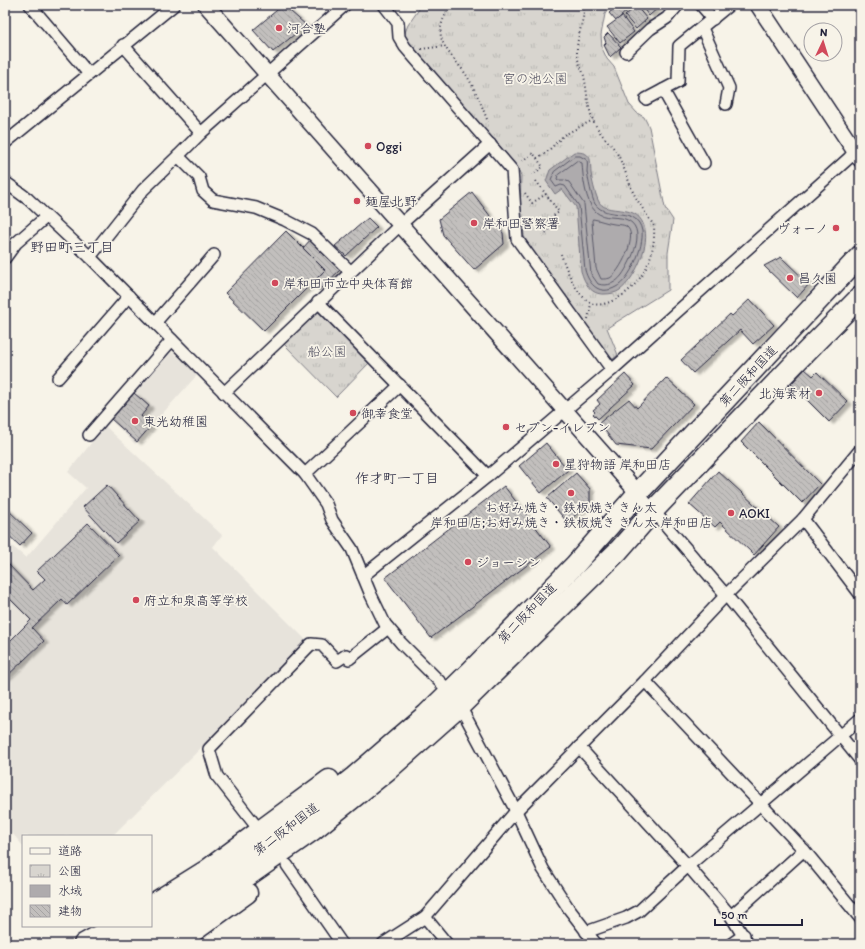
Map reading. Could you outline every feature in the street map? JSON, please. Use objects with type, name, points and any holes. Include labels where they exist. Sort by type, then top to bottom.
[{"type":"highway","name":"第二阪和国道","points":[[455,700],[517,611],[538,603],[638,493],[860,256]]},
{"type":"highway","name":"第二阪和国道","points":[[152,921],[202,891],[292,827],[354,777],[432,720],[455,700],[542,638],[557,611],[619,550],[653,511],[860,296]]},
{"type":"highway","points":[[152,904],[207,870],[260,832],[337,774],[397,726],[455,700]]},
{"type":"highway","points":[[176,944],[287,865],[410,767],[455,700]]},
{"type":"highway","name":"第二阪和国道","points":[[142,944],[205,906],[313,830],[389,768],[432,720]]},
{"type":"highway","points":[[84,944],[114,927]]},
{"type":"highway","points":[[113,944],[141,927]]},
{"type":"street","points":[[30,5],[89,74]]},
{"type":"street","points":[[5,143],[123,45],[174,5]]},
{"type":"street","points":[[206,5],[638,493],[726,595],[860,760]]},
{"type":"street","points":[[90,257],[143,190],[201,134],[346,5]]},
{"type":"street","points":[[384,5],[398,23],[399,37],[412,54],[467,120],[512,170],[517,239],[612,370]]},
{"type":"street","points":[[626,52],[650,29],[667,18],[678,5]]},
{"type":"street","points":[[701,5],[713,19]]},
{"type":"street","points":[[646,99],[678,82],[679,46],[729,5]]},
{"type":"street","points":[[363,576],[488,476],[612,370],[858,152],[758,5]]},
{"type":"street","points":[[702,28],[729,88],[726,104]]},
{"type":"street","points":[[123,45],[201,134]]},
{"type":"street","points":[[663,90],[704,163]]},
{"type":"street","points":[[224,393],[400,225],[490,144]]},
{"type":"street","points":[[178,156],[199,177],[203,191],[213,200],[256,208],[285,220],[312,234],[351,272]]},
{"type":"street","points":[[5,182],[28,199],[90,257],[305,474],[326,504],[332,520],[352,549],[385,624],[455,700],[516,811],[543,868],[569,909],[596,944]]},
{"type":"street","points":[[5,258],[16,244],[46,217]]},
{"type":"street","points":[[155,323],[214,255]]},
{"type":"street","points":[[58,378],[129,296]]},
{"type":"street","points":[[318,302],[488,476]]},
{"type":"street","points":[[89,435],[172,340]]},
{"type":"street","points":[[305,474],[400,385]]},
{"type":"street","points":[[383,944],[425,917],[516,811],[726,595],[803,519],[860,450]]},
{"type":"street","points":[[803,519],[860,594]]},
{"type":"street","points":[[260,832],[217,776],[209,748],[311,644],[322,645],[337,661],[346,655],[350,660],[388,628]]},
{"type":"street","points":[[644,681],[804,850],[860,918]]},
{"type":"street","points":[[586,932],[626,918],[639,911],[688,866],[860,720]]},
{"type":"street","points":[[579,747],[688,866],[731,916],[746,940],[731,944]]},
{"type":"street","points":[[731,916],[804,850]]},
{"type":"street","points":[[287,865],[342,944]]},
{"type":"street","points":[[425,917],[447,944]]},
{"type":"path","points":[[452,5],[442,20],[441,38],[475,90],[488,122]]},
{"type":"path","points":[[561,254],[576,287],[582,296],[591,303],[606,304],[626,294],[642,276],[651,258],[654,232],[654,226],[633,192],[618,154],[598,130],[592,120],[584,77],[578,63],[577,54],[578,35],[583,19],[584,5]]},
{"type":"path","points":[[412,54],[422,48],[445,46]]},
{"type":"path","points":[[537,158],[547,152],[564,135],[592,120]]},
{"type":"path","points":[[522,161],[533,153],[537,158],[543,167],[532,175]]},
{"type":"path","points":[[536,181],[559,212],[546,221],[550,228],[546,233]]},
{"type":"path","points":[[523,191],[532,203],[546,194]]},
{"type":"shaded area","points":[[172,352],[198,374],[135,444],[110,419]]},
{"type":"shaded area","name":"府立和泉高等学校","points":[[105,426],[222,535],[213,547],[308,642],[113,835],[22,835],[22,845],[12,833],[5,838],[5,540],[26,558],[86,488],[68,472]]},
{"type":"green space","name":"宮の池公園","points":[[422,5],[615,5],[610,7],[605,14],[601,35],[602,48],[607,59],[614,67],[629,104],[637,113],[644,117],[649,127],[665,208],[673,220],[668,253],[668,290],[607,328],[618,355],[613,359],[610,359],[580,320],[530,248],[524,236],[523,223],[520,215],[521,176],[518,168],[495,140],[477,123],[404,35],[408,25]]},
{"type":"green space","name":"船公園","points":[[318,306],[372,360],[336,397],[281,341]]},
{"type":"water","points":[[574,152],[585,153],[589,157],[591,176],[598,200],[602,205],[607,208],[629,212],[636,215],[642,221],[645,230],[645,246],[639,263],[630,279],[620,290],[615,293],[596,293],[589,288],[584,280],[581,271],[576,207],[562,189],[555,194],[546,181],[550,170]]},
{"type":"building","name":"河合塾","points":[[283,5],[306,25],[273,52],[253,30]]},
{"type":"building","points":[[618,5],[633,5],[616,21],[609,13]]},
{"type":"building","points":[[640,5],[659,5],[660,6],[649,16]]},
{"type":"building","points":[[709,5],[717,5],[712,9]]},
{"type":"building","points":[[636,6],[647,19],[636,29],[625,16]]},
{"type":"building","points":[[622,16],[634,32],[620,43],[607,27]]},
{"type":"building","points":[[608,33],[621,47],[610,57],[604,45],[606,43],[604,37]]},
{"type":"building","points":[[472,192],[503,233],[504,244],[474,270],[443,235],[439,219]]},
{"type":"building","points":[[368,218],[377,227],[346,256],[335,246]]},
{"type":"building","points":[[286,231],[325,270],[264,331],[225,293]]},
{"type":"building","points":[[311,239],[342,268],[319,290],[312,284],[325,270],[303,248]]},
{"type":"building","name":"昌久園","points":[[781,257],[809,284],[797,298],[764,266]]},
{"type":"building","points":[[750,299],[774,325],[753,344],[740,330],[693,373],[681,360],[730,314],[732,316]]},
{"type":"building","name":"北海素材","points":[[805,369],[813,376],[817,372],[848,402],[829,422],[791,384]]},
{"type":"building","points":[[625,374],[635,385],[598,419],[593,414],[595,412],[593,410],[600,404],[597,400]]},
{"type":"building","points":[[666,378],[694,404],[651,449],[616,445],[599,423],[629,399],[637,408]]},
{"type":"building","points":[[134,393],[149,406],[141,416],[151,426],[137,442],[111,419]]},
{"type":"building","points":[[759,422],[820,484],[802,503],[741,442]]},
{"type":"building","points":[[546,443],[568,470],[541,493],[519,466]]},
{"type":"building","name":"AOKI","points":[[718,471],[779,527],[754,555],[720,522],[715,527],[689,504]]},
{"type":"building","name":"お好み焼き・鉄板焼き きん太 岸和田店;お好み焼き・鉄板焼き きん太 岸和田店","points":[[576,473],[590,489],[590,503],[567,522],[547,498]]},
{"type":"building","points":[[107,485],[140,521],[116,543],[83,507]]},
{"type":"building","name":"ジョーシン","points":[[504,486],[551,547],[431,638],[385,578]]},
{"type":"building","points":[[5,507],[32,533],[20,546],[5,532]]},
{"type":"building","points":[[88,523],[119,555],[67,605],[62,599],[32,628],[44,641],[5,678],[5,646],[31,620],[5,594],[5,561],[33,590],[45,579],[37,571]]},
{"type":"place","name":"河合塾","points":[[279,28]]},
{"type":"place","name":"Oggi","points":[[368,146]]},
{"type":"place","name":"麺屋北野","points":[[357,201]]},
{"type":"place","name":"岸和田警察署","points":[[474,223]]},
{"type":"place","name":"ヴォーノ","points":[[836,228]]},
{"type":"place","name":"昌久園","points":[[790,278]]},
{"type":"place","name":"岸和田市立中央体育館","points":[[275,283]]},
{"type":"place","name":"北海素材","points":[[819,393]]},
{"type":"place","name":"御幸食堂","points":[[353,413]]},
{"type":"place","name":"東光幼稚園","points":[[135,421]]},
{"type":"place","name":"セブン-イレブン","points":[[506,427]]},
{"type":"place","name":"星狩物語 岸和田店","points":[[556,464]]},
{"type":"place","name":"お好み焼き・鉄板焼き きん太 岸和田店;お好み焼き・鉄板焼き きん太 岸和田店","points":[[571,493]]},
{"type":"place","name":"AOKI","points":[[731,513]]},
{"type":"place","name":"ジョーシン","points":[[468,562]]},
{"type":"place","name":"府立和泉高等学校","points":[[136,600]]},
{"type":"district","name":"野田町三丁目","points":[[72,247]]},
{"type":"district","name":"作才町一丁目","points":[[397,478]]}]
